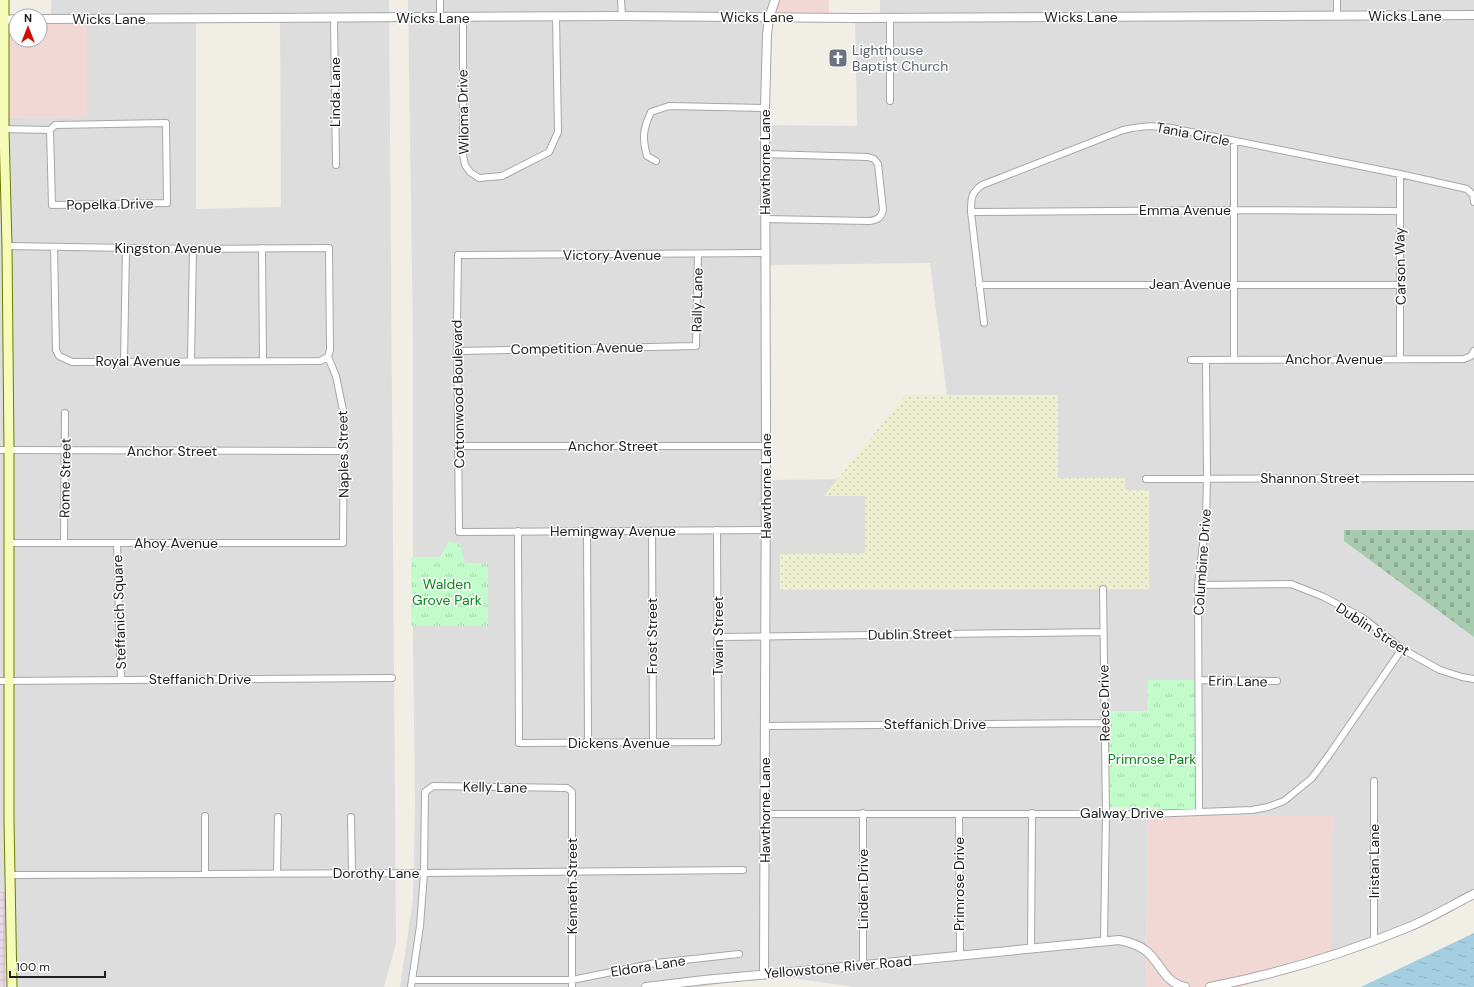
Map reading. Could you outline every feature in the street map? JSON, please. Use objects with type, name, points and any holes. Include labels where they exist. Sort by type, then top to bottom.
[{"type":"main road","points":[[4,0],[2,20],[2,129],[8,246],[5,450],[9,544],[4,681],[12,987]]},
{"type":"street","points":[[440,0],[440,18]]},
{"type":"street","points":[[621,0],[622,16]]},
{"type":"street","name":"Hawthorne Lane","points":[[764,974],[766,814],[765,108],[766,49],[769,18],[775,0]]},
{"type":"street","points":[[1337,0],[1337,15]]},
{"type":"street","name":"Wicks Lane","points":[[48,19],[334,19],[622,16],[890,18],[1337,15],[1474,16]]},
{"type":"street","name":"Wiloma Drive","points":[[463,18],[463,155],[464,165],[470,172],[479,178],[502,176],[549,152],[558,132],[556,17]]},
{"type":"street","points":[[890,18],[890,101]]},
{"type":"street","name":"Linda Lane","points":[[334,19],[336,165]]},
{"type":"street","points":[[656,161],[647,156],[643,141],[645,125],[651,112],[669,106],[765,108]]},
{"type":"street","name":"Popelka Drive","points":[[2,129],[50,130],[55,125],[166,123],[167,203],[52,205],[50,130]]},
{"type":"street","name":"Tania Circle","points":[[984,323],[971,212],[971,201],[974,191],[982,185],[1123,130],[1139,126],[1154,125],[1400,174],[1466,189],[1472,195],[1474,202]]},
{"type":"street","points":[[1234,142],[1234,360]]},
{"type":"street","points":[[765,154],[868,157],[874,159],[878,164],[883,210],[882,215],[878,219],[839,221],[765,219]]},
{"type":"street","name":"Carson Way","points":[[1400,174],[1400,359]]},
{"type":"street","name":"Emma Avenue","points":[[971,212],[1234,210],[1400,211]]},
{"type":"street","name":"Kingston Avenue","points":[[8,246],[193,249],[329,248]]},
{"type":"street","name":"Royal Avenue","points":[[54,247],[56,350],[59,356],[72,362],[320,361],[328,358]]},
{"type":"street","points":[[124,362],[126,248]]},
{"type":"street","points":[[262,248],[263,361]]},
{"type":"street","name":"Naples Street","points":[[329,248],[330,350],[328,358],[336,376],[344,415],[344,543]]},
{"type":"street","points":[[190,361],[193,249]]},
{"type":"street","name":"Victory Avenue","points":[[458,255],[765,253]]},
{"type":"street","name":"Rally Lane","points":[[696,346],[698,254]]},
{"type":"street","name":"Cottonwood Boulevard","points":[[458,255],[460,532]]},
{"type":"street","name":"Jean Avenue","points":[[979,286],[1400,284]]},
{"type":"street","name":"Competition Avenue","points":[[458,350],[696,346]]},
{"type":"street","name":"Anchor Avenue","points":[[1191,360],[1464,359],[1471,356],[1474,351]]},
{"type":"street","name":"Columbine Drive","points":[[1199,812],[1198,585],[1206,521],[1206,360]]},
{"type":"street","name":"Rome Street","points":[[64,543],[65,413]]},
{"type":"street","name":"Anchor Street","points":[[459,446],[766,446]]},
{"type":"street","name":"Anchor Street","points":[[5,450],[344,451]]},
{"type":"street","name":"Shannon Street","points":[[1146,479],[1474,478]]},
{"type":"street","name":"Twain Street","points":[[717,530],[718,742]]},
{"type":"street","name":"Hemingway Avenue","points":[[460,532],[766,530]]},
{"type":"street","points":[[587,531],[588,743]]},
{"type":"street","name":"Frost Street","points":[[652,531],[653,742]]},
{"type":"street","name":"Dickens Avenue","points":[[518,532],[519,743],[718,742]]},
{"type":"street","name":"Steffanich Square","points":[[117,543],[121,680]]},
{"type":"street","name":"Ahoy Avenue","points":[[9,544],[344,543]]},
{"type":"street","name":"Dublin Street","points":[[1198,585],[1291,584],[1324,597],[1363,618],[1402,649],[1440,670],[1474,679]]},
{"type":"street","name":"Reece Drive","points":[[1103,589],[1106,813],[1104,941]]},
{"type":"street","name":"Dublin Street","points":[[718,637],[1103,632]]},
{"type":"street","name":"Galway Drive","points":[[766,814],[1148,814],[1252,810],[1268,807],[1284,801],[1312,778],[1402,649]]},
{"type":"street","name":"Steffanich Drive","points":[[4,681],[392,678]]},
{"type":"street","name":"Erin Lane","points":[[1199,680],[1277,681]]},
{"type":"street","name":"Steffanich Drive","points":[[766,726],[1105,723]]},
{"type":"street","name":"Iristan Lane","points":[[1374,781],[1374,941]]},
{"type":"street","name":"Kelly Lane","points":[[424,874],[425,792],[433,786],[567,788]]},
{"type":"street","name":"Kenneth Street","points":[[567,788],[572,792],[572,987]]},
{"type":"street","name":"Linden Drive","points":[[863,813],[863,965]]},
{"type":"street","points":[[1031,949],[1032,813]]},
{"type":"street","name":"Primrose Drive","points":[[959,814],[960,955]]},
{"type":"street","points":[[205,816],[205,874]]},
{"type":"street","points":[[278,817],[278,873]]},
{"type":"street","points":[[351,817],[352,873]]},
{"type":"street","name":"Dorothy Lane","points":[[10,875],[278,873],[424,874],[743,870]]},
{"type":"street","points":[[411,987],[420,926],[424,874]]},
{"type":"street","points":[[1210,987],[1269,973],[1374,941],[1411,926],[1474,894]]},
{"type":"street","name":"Yellowstone River Road","points":[[646,987],[764,974],[1119,940],[1133,943],[1146,950],[1170,980],[1186,987]]},
{"type":"street","name":"Eldora Lane","points":[[413,980],[572,980],[656,963],[739,954]]},
{"type":"shaded area","points":[[0,0],[4,19],[8,19],[8,48],[48,48],[48,19],[87,19],[87,117],[4,118],[6,211],[0,211]]},
{"type":"shaded area","points":[[51,0],[389,0],[396,943],[384,987],[12,987],[10,892],[0,892],[0,211],[6,211],[4,118],[87,117],[51,19]],"holes":[[[196,19],[280,19],[281,207],[196,209]]]},
{"type":"shaded area","points":[[408,0],[775,0],[769,18],[766,125],[857,126],[855,18],[880,18],[880,0],[1474,0],[1474,894],[1411,926],[1331,955],[1196,815],[1194,680],[1148,681],[1148,711],[1105,712],[1106,813],[1148,814],[1146,987],[854,987],[764,974],[703,987],[400,987],[413,899],[415,803],[413,641],[413,340]],"holes":[[[930,263],[947,395],[1058,395],[1058,478],[1125,478],[1125,490],[873,479],[766,480],[766,265]]]},
{"type":"shaded area","points":[[775,0],[829,0],[829,18],[769,18]]},
{"type":"shaded area","points":[[1148,814],[1333,816],[1331,955],[1241,987],[1146,987]]},
{"type":"shaded area","points":[[0,892],[10,892],[12,987],[0,987]]},
{"type":"green space","points":[[905,395],[1058,395],[1058,478],[1125,478],[1125,490],[1149,490],[1149,589],[780,590],[780,554],[865,553],[865,496],[824,496]]},
{"type":"green space","points":[[1344,530],[1474,530],[1474,637],[1344,541]]},
{"type":"green space","name":"Walden Grove Park","points":[[449,541],[460,544],[465,563],[488,563],[488,626],[411,626],[411,557],[440,557]]},
{"type":"green space","name":"Primrose Park","points":[[1148,680],[1195,680],[1197,810],[1108,807],[1108,711],[1147,711]]},
{"type":"water","points":[[1474,933],[1474,987],[1361,987]]},
{"type":"place","name":"Lighthouse Baptist Church","points":[[838,58]]}]
